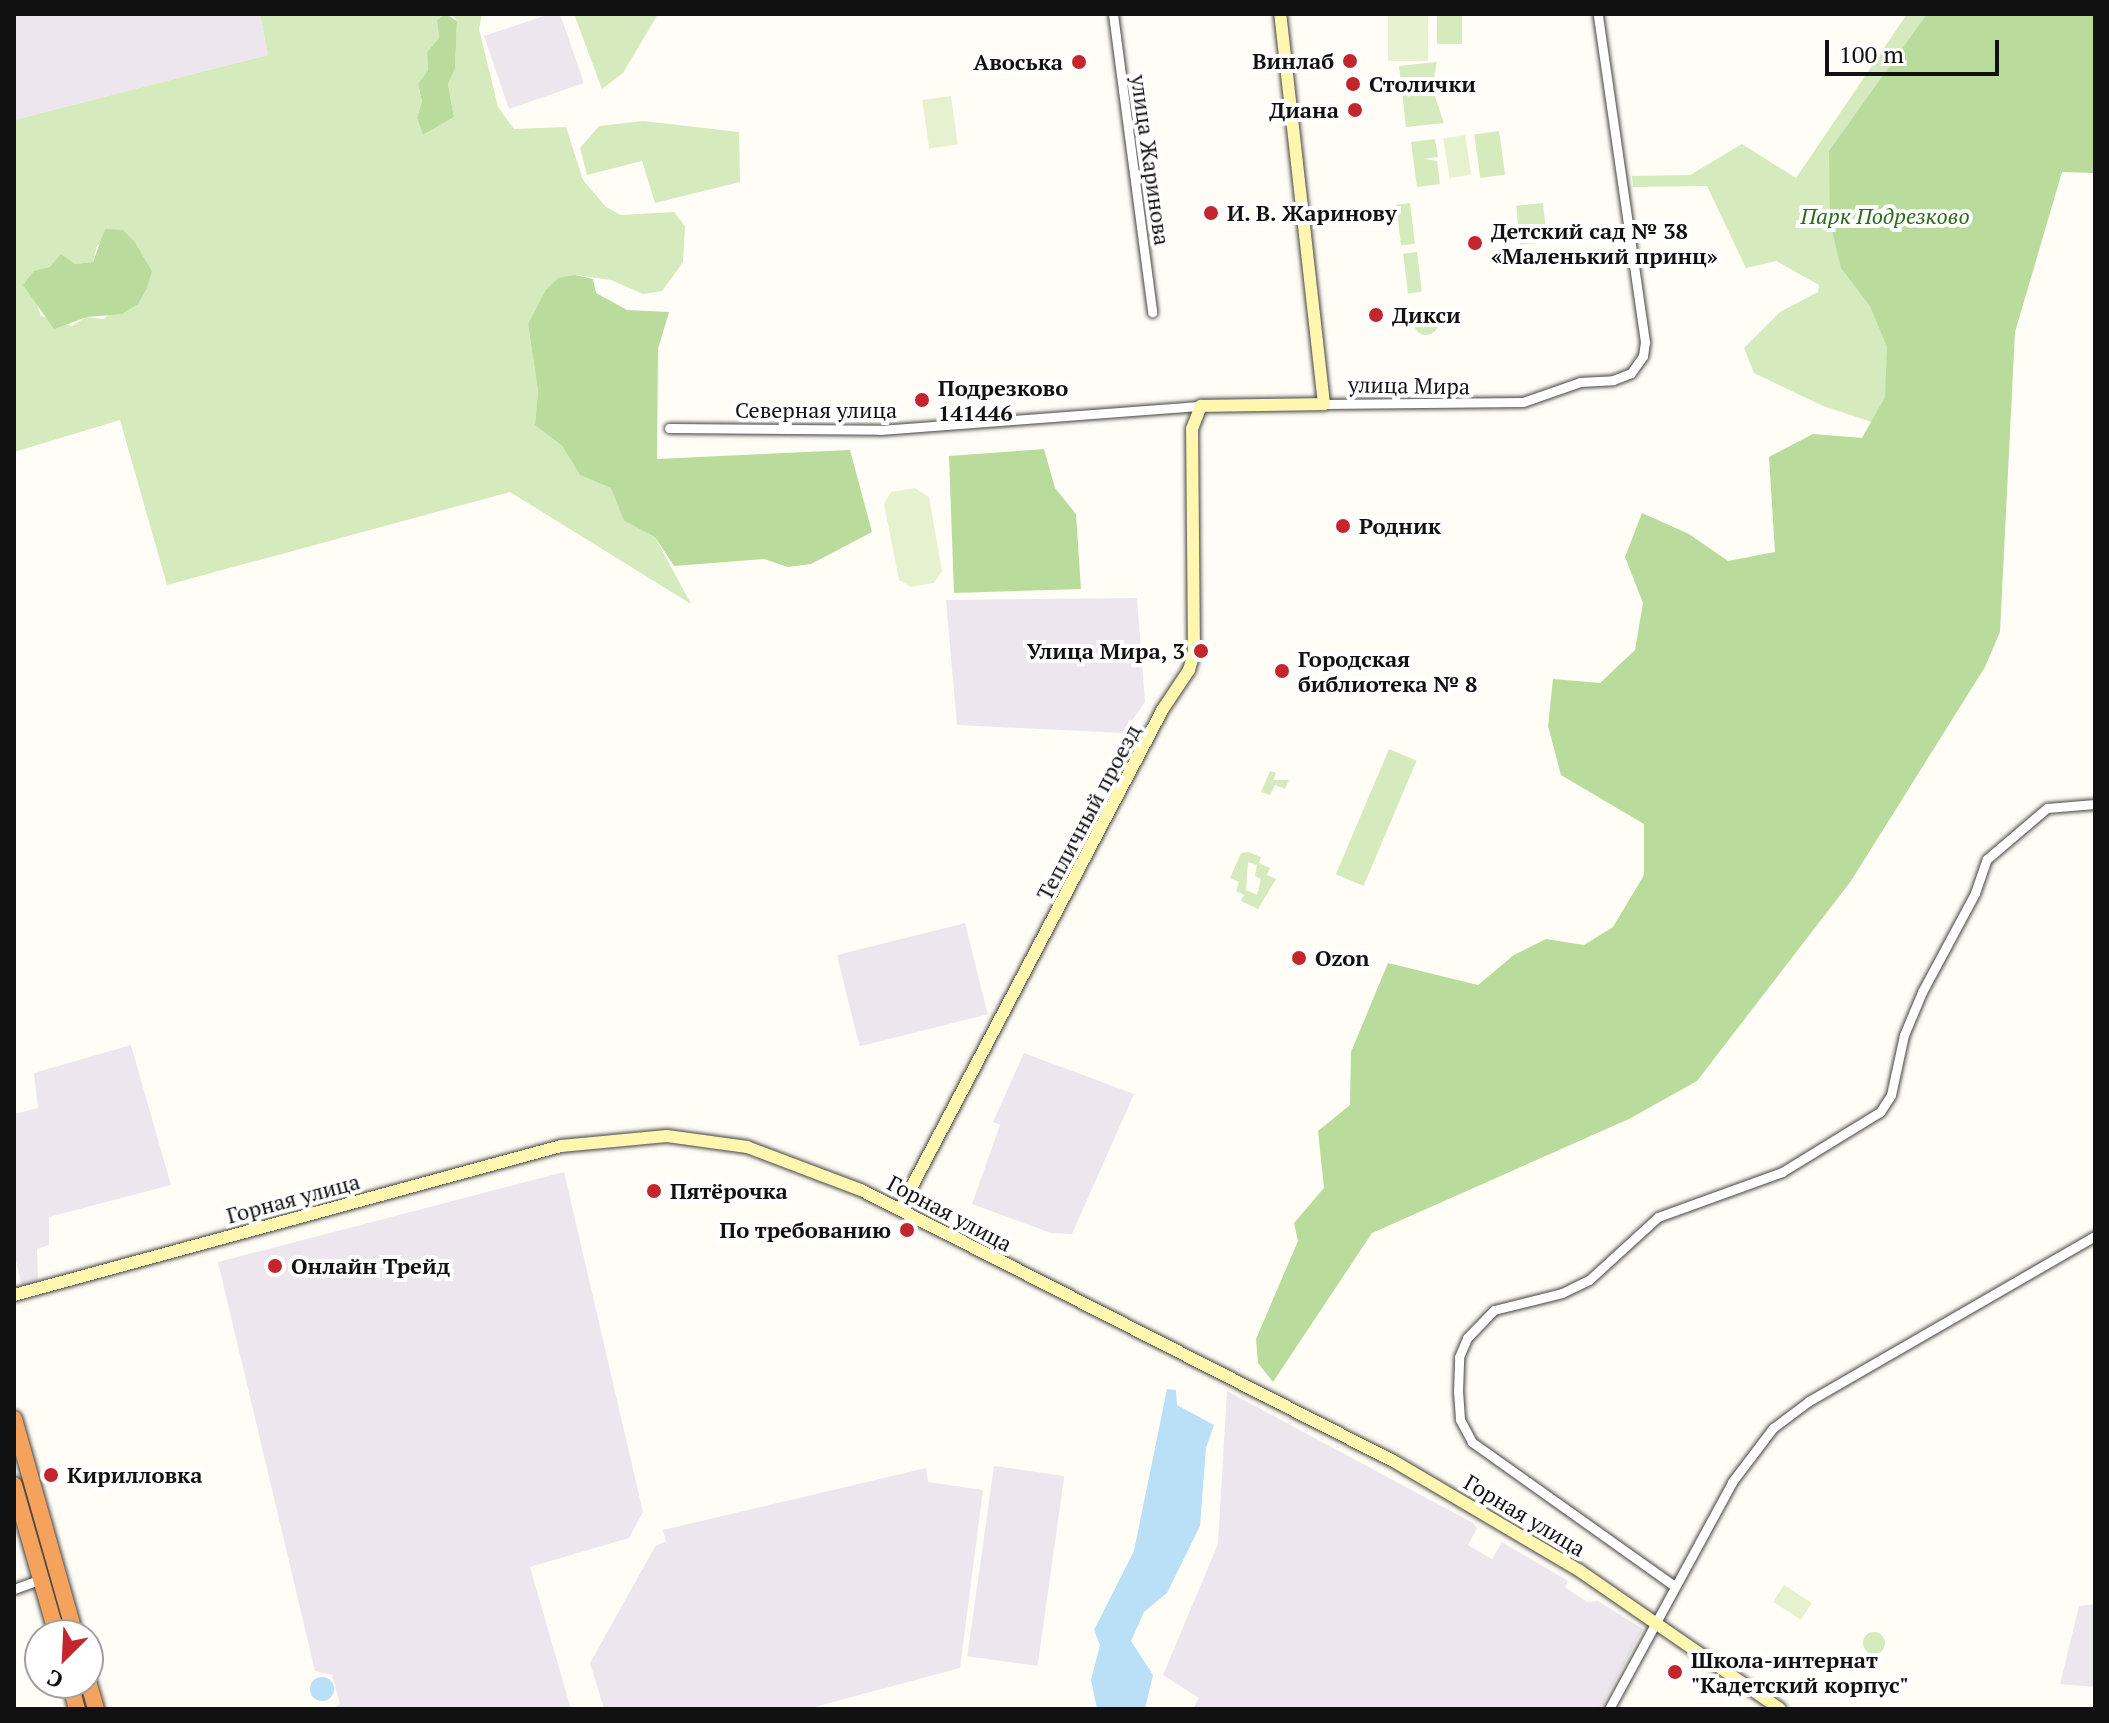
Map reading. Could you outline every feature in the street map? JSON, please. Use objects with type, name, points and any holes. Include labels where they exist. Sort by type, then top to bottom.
[{"type":"highway","points":[[14,1419],[70,1619]]},
{"type":"highway","points":[[14,1485],[52,1619]]},
{"type":"street","name":"улица Жаринова","points":[[1113,14],[1135,159],[1152,312]]},
{"type":"street","points":[[1280,14],[1324,404]]},
{"type":"street","name":"улица Мира","points":[[1201,406],[1493,406],[1523,402],[1580,382],[1613,380],[1631,373],[1645,342],[1598,14]]},
{"type":"street","name":"Северная улица","points":[[669,428],[880,430],[1201,406]]},
{"type":"street","name":"Тепличный проезд","points":[[900,1209],[1163,709],[1189,670],[1194,652],[1192,429],[1201,406]]},
{"type":"street","points":[[1673,1585],[1472,1442],[1460,1419],[1458,1392],[1459,1357],[1467,1338],[1494,1310],[1562,1293],[1589,1280],[1658,1217],[1782,1172],[1880,1112],[1891,1095],[1904,1035],[1922,992],[1975,893],[1987,859],[2047,808],[2095,804]]},
{"type":"street","name":"Горная улица","points":[[14,1295],[561,1146],[616,1137],[675,1137],[747,1147],[793,1161],[900,1209],[1395,1462],[1656,1623],[1780,1709]]},
{"type":"street","points":[[1609,1709],[1673,1585],[1746,1460],[1773,1428],[1809,1401],[2095,1236]]},
{"type":"street","points":[[14,1589],[41,1579]]},
{"type":"shaded area","points":[[14,14],[260,14],[268,55],[14,120]]},
{"type":"shaded area","points":[[550,14],[560,14],[584,83],[509,109],[484,36]]},
{"type":"shaded area","points":[[1137,598],[1145,702],[1123,733],[957,725],[946,600]]},
{"type":"shaded area","points":[[965,923],[988,1014],[860,1046],[837,955]]},
{"type":"shaded area","points":[[131,1045],[171,1185],[49,1217],[49,1245],[37,1249],[38,1282],[22,1286],[14,1253],[14,1114],[38,1108],[34,1073]]},
{"type":"shaded area","points":[[1024,1053],[1134,1094],[1072,1234],[1051,1233],[972,1204],[1000,1125],[993,1122]]},
{"type":"shaded area","points":[[564,1172],[643,1512],[629,1538],[530,1567],[571,1709],[333,1709],[340,1704],[332,1675],[315,1671],[218,1262]]},
{"type":"shaded area","points":[[1227,1391],[1473,1523],[1477,1528],[1468,1545],[1492,1559],[1502,1542],[1568,1581],[1565,1587],[1587,1602],[1598,1601],[1643,1629],[1600,1709],[1193,1709],[1199,1698],[1163,1675],[1218,1544]]},
{"type":"shaded area","points":[[994,1466],[1064,1476],[1038,1666],[967,1656]]},
{"type":"shaded area","points":[[926,1468],[928,1482],[983,1490],[960,1668],[807,1709],[604,1709],[590,1663],[656,1545],[666,1542],[663,1530]]},
{"type":"shaded area","points":[[2095,1604],[2095,1687],[2060,1684],[2079,1606]]},
{"type":"green space","points":[[260,14],[446,14],[437,20],[439,38],[427,52],[428,70],[418,84],[422,101],[417,118],[423,135],[454,117],[448,84],[455,69],[457,21],[452,14],[482,14],[479,29],[498,107],[514,129],[566,127],[583,180],[606,207],[621,215],[674,212],[685,226],[683,262],[662,291],[643,294],[611,280],[576,275],[528,324],[538,391],[535,425],[562,446],[580,475],[612,488],[624,521],[655,537],[691,604],[510,492],[167,585],[120,420],[14,452],[14,120],[268,55]],"holes":[[[135,242],[152,271],[104,319],[86,317],[72,326],[41,316],[35,299],[75,264],[93,262],[97,245]]]},
{"type":"green space","points":[[446,14],[457,21],[455,69],[448,84],[454,117],[423,135],[417,118],[422,101],[418,84],[428,70],[427,52],[439,38],[437,20]]},
{"type":"green space","points":[[574,14],[658,14],[623,73],[602,89]]},
{"type":"green space","points":[[1388,14],[1428,14],[1428,61],[1388,61]]},
{"type":"green space","points":[[1437,14],[1462,14],[1462,44],[1437,44]]},
{"type":"green space","name":"Парк Подрезково","points":[[1907,14],[2057,14],[1902,432],[1823,406],[1754,373],[1744,348],[1780,312],[1818,292],[1819,285],[1776,261],[1746,268],[1707,186],[1633,187],[1632,176],[1690,175],[1742,144],[1796,178]]},
{"type":"green space","points":[[1927,14],[2095,14],[2095,173],[2062,172],[2015,332],[2000,632],[1985,667],[1851,881],[1697,1081],[1629,1119],[1372,1233],[1273,1382],[1258,1363],[1256,1339],[1298,1241],[1294,1223],[1324,1188],[1318,1131],[1350,1105],[1351,1052],[1388,963],[1478,985],[1514,955],[1546,939],[1584,945],[1613,927],[1644,875],[1644,824],[1561,775],[1548,726],[1553,679],[1600,683],[1635,650],[1643,603],[1625,557],[1642,513],[1689,534],[1728,561],[1775,552],[1769,457],[1813,434],[1862,438],[1885,397],[1887,347],[1870,306],[1841,268],[1830,222],[1829,151]]},
{"type":"green space","points":[[1437,62],[1432,88],[1444,123],[1406,127],[1399,66]]},
{"type":"green space","points":[[951,96],[958,145],[929,149],[922,100]]},
{"type":"green space","points":[[643,121],[739,132],[740,182],[655,203],[642,161],[587,175],[580,148],[599,126]]},
{"type":"green space","points":[[1499,131],[1505,175],[1480,178],[1474,134]]},
{"type":"green space","points":[[1465,135],[1471,175],[1450,178],[1443,138]]},
{"type":"green space","points":[[1435,139],[1438,157],[1424,159],[1437,161],[1440,184],[1417,187],[1411,142]]},
{"type":"green space","points":[[1410,203],[1415,244],[1401,245],[1396,205]]},
{"type":"green space","points":[[1543,203],[1547,242],[1520,245],[1516,206]]},
{"type":"green space","points":[[105,229],[123,230],[135,242],[152,271],[147,288],[138,304],[122,314],[87,317],[54,329],[23,285],[34,271],[50,267],[61,254],[75,264],[93,262]]},
{"type":"green space","points":[[1417,252],[1422,292],[1408,293],[1403,254]]},
{"type":"green space","points":[[575,275],[593,279],[596,293],[627,310],[669,312],[658,349],[657,459],[850,450],[872,532],[811,564],[788,567],[764,559],[674,566],[655,537],[624,521],[611,488],[580,475],[562,446],[535,425],[538,391],[528,324],[546,290],[558,278]]},
{"type":"green space","points":[[1426,311],[1437,318],[1438,323],[1431,334],[1426,335],[1415,328],[1414,323],[1421,312]]},
{"type":"green space","points":[[1044,449],[1055,488],[1076,514],[1081,589],[954,593],[949,456]]},
{"type":"green space","points":[[915,488],[929,497],[942,571],[934,583],[911,587],[899,580],[884,504],[891,492]]},
{"type":"green space","points":[[1389,749],[1417,761],[1363,886],[1336,874]]},
{"type":"green space","points":[[1270,771],[1276,773],[1273,780],[1289,780],[1285,789],[1275,785],[1270,795],[1261,792]]},
{"type":"green space","points":[[1241,853],[1261,857],[1259,863],[1270,868],[1267,875],[1276,879],[1258,909],[1241,901],[1244,895],[1236,891],[1239,882],[1230,878]],"holes":[[[1248,862],[1257,865],[1255,876],[1261,879],[1257,895],[1246,890]]]},
{"type":"green space","points":[[1784,1585],[1812,1603],[1801,1620],[1773,1602]]},
{"type":"green space","points":[[1874,1632],[1882,1635],[1885,1643],[1882,1651],[1874,1654],[1866,1651],[1863,1643],[1866,1635]]},
{"type":"water","points":[[1167,1389],[1176,1390],[1177,1405],[1214,1425],[1206,1448],[1200,1526],[1167,1593],[1144,1612],[1131,1641],[1153,1675],[1145,1709],[1097,1709],[1091,1680],[1100,1645],[1094,1630],[1134,1551]]},
{"type":"water","points":[[322,1677],[331,1680],[334,1689],[331,1698],[322,1701],[313,1698],[310,1689],[313,1680]]},
{"type":"place","name":"Винлаб","points":[[1350,61]]},
{"type":"place","name":"Авоська","points":[[1079,62]]},
{"type":"place","name":"Столички","points":[[1353,84]]},
{"type":"place","name":"Диана","points":[[1355,110]]},
{"type":"place","name":"И. В. Жаринову","points":[[1211,213]]},
{"type":"place","name":"Детский сад № 38 «Маленький принц»","points":[[1475,243]]},
{"type":"place","name":"Дикси","points":[[1376,315]]},
{"type":"place","name":"Подрезково 141446","points":[[922,400]]},
{"type":"place","name":"Родник","points":[[1343,526]]},
{"type":"place","name":"Улица Мира, 3","points":[[1201,651]]},
{"type":"place","name":"Городская библиотека № 8","points":[[1282,671]]},
{"type":"place","name":"Ozon","points":[[1299,958]]},
{"type":"place","name":"Пятёрочка","points":[[654,1191]]},
{"type":"place","name":"По требованию","points":[[907,1230]]},
{"type":"place","name":"Онлайн Трейд","points":[[275,1266]]},
{"type":"place","name":"Кирилловка","points":[[51,1475]]},
{"type":"place","name":"Школа-интернат \"Кадетский корпус\"","points":[[1675,1672]]}]
